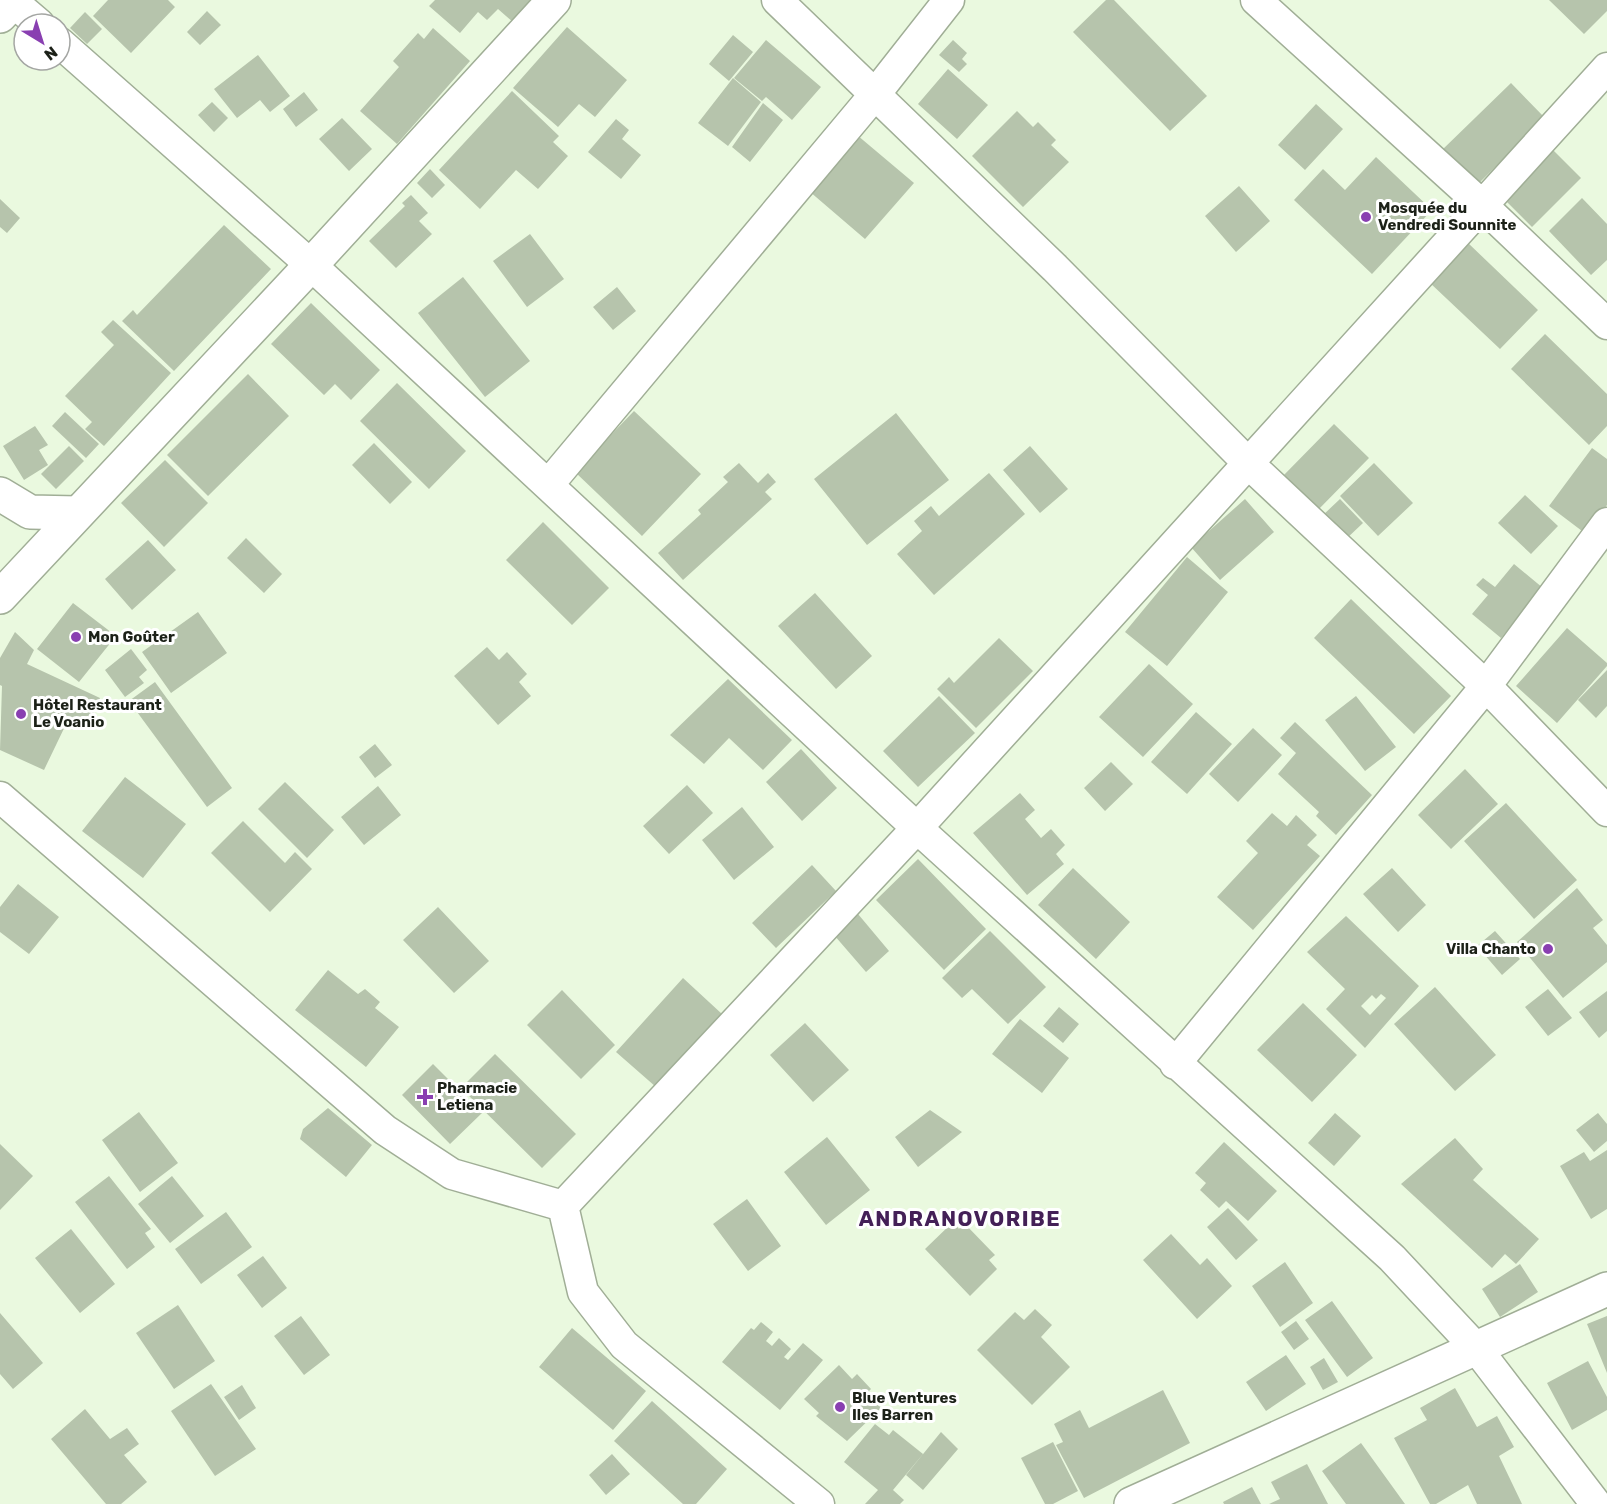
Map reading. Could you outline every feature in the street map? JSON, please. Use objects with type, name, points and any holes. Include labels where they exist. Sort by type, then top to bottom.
[{"type":"street","points":[[0,597],[311,265],[554,0]]},
{"type":"street","points":[[777,0],[1055,268],[1249,464],[1486,686],[1607,811]]},
{"type":"street","points":[[548,484],[876,93],[949,0]]},
{"type":"street","points":[[1256,0],[1483,206],[1607,324]]},
{"type":"street","points":[[72,54],[311,265],[917,828],[1175,1064],[1392,1258],[1477,1349],[1596,1504]]},
{"type":"street","points":[[563,1206],[917,828],[1607,68]]},
{"type":"street","points":[[0,494],[30,512],[78,513]]},
{"type":"street","points":[[1175,1064],[1486,686],[1607,523]]},
{"type":"street","points":[[0,797],[386,1130],[452,1174],[563,1206]]},
{"type":"street","points":[[563,1206],[583,1292],[624,1345],[819,1504]]},
{"type":"street","points":[[1131,1504],[1190,1475],[1477,1349],[1607,1289]]},
{"type":"building","points":[[108,0],[168,0],[175,7],[131,53],[93,16]]},
{"type":"building","points":[[435,0],[533,0],[513,22],[498,9],[487,20],[478,12],[460,33],[429,6]]},
{"type":"building","points":[[1106,0],[1114,0],[1207,96],[1170,131],[1073,32]]},
{"type":"building","points":[[1549,0],[1607,0],[1607,11],[1584,34]]},
{"type":"building","points":[[207,11],[221,25],[200,45],[187,32]]},
{"type":"building","points":[[85,12],[102,29],[87,44],[72,30],[72,26]]},
{"type":"building","points":[[567,27],[627,80],[595,117],[579,104],[558,127],[513,88]]},
{"type":"building","points":[[433,28],[470,61],[397,144],[360,111],[399,67],[393,61],[418,33],[424,39]]},
{"type":"building","points":[[733,35],[753,52],[729,81],[709,64]]},
{"type":"building","points":[[766,40],[821,87],[792,120],[766,97],[762,101],[734,78]]},
{"type":"building","points":[[953,40],[967,53],[962,59],[967,64],[959,72],[939,55]]},
{"type":"building","points":[[258,55],[290,96],[270,112],[260,100],[237,118],[214,89]]},
{"type":"building","points":[[948,69],[988,105],[957,139],[918,104]]},
{"type":"building","points":[[733,78],[761,102],[728,146],[698,123]]},
{"type":"building","points":[[1511,83],[1545,118],[1476,186],[1441,151]]},
{"type":"building","points":[[512,91],[559,136],[553,142],[568,156],[538,189],[516,170],[480,209],[439,170]]},
{"type":"building","points":[[304,92],[318,110],[296,127],[283,109]]},
{"type":"building","points":[[212,102],[228,118],[214,132],[198,115]]},
{"type":"building","points":[[763,103],[783,120],[750,162],[732,147]]},
{"type":"building","points":[[1316,104],[1343,129],[1305,170],[1278,145]]},
{"type":"building","points":[[1017,111],[1033,127],[1038,122],[1056,140],[1051,145],[1069,162],[1023,207],[972,156]]},
{"type":"building","points":[[342,118],[372,149],[349,171],[319,139]]},
{"type":"building","points":[[616,119],[629,130],[622,139],[641,155],[621,179],[588,152]]},
{"type":"building","points":[[857,135],[914,183],[865,239],[809,191]]},
{"type":"building","points":[[1551,148],[1581,178],[1532,227],[1502,197]]},
{"type":"building","points":[[1376,157],[1432,210],[1372,274],[1294,200],[1323,169],[1345,190]]},
{"type":"building","points":[[430,169],[445,185],[432,198],[417,183]]},
{"type":"building","points":[[1239,186],[1270,221],[1236,252],[1205,216]]},
{"type":"building","points":[[411,195],[428,213],[419,221],[432,234],[396,268],[369,241],[405,206],[402,203]]},
{"type":"building","points":[[1582,198],[1607,224],[1607,260],[1591,275],[1549,231]]},
{"type":"building","points":[[0,199],[20,218],[7,233],[0,227]]},
{"type":"building","points":[[224,225],[271,269],[174,371],[122,321],[133,310],[137,315]]},
{"type":"building","points":[[530,234],[564,279],[527,307],[493,261]]},
{"type":"building","points":[[1467,242],[1538,310],[1500,349],[1429,282]]},
{"type":"building","points":[[463,277],[530,361],[485,397],[418,313]]},
{"type":"building","points":[[617,287],[636,311],[613,330],[593,307]]},
{"type":"building","points":[[311,303],[380,370],[351,400],[335,384],[324,395],[271,344]]},
{"type":"building","points":[[113,320],[171,373],[104,446],[85,429],[92,422],[65,396],[114,345],[101,332]]},
{"type":"building","points":[[1545,334],[1607,394],[1607,426],[1589,445],[1511,369]]},
{"type":"building","points":[[248,374],[289,416],[208,496],[167,455]]},
{"type":"building","points":[[397,383],[466,451],[429,489],[360,421]]},
{"type":"building","points":[[634,411],[701,474],[642,536],[575,472]]},
{"type":"building","points":[[65,412],[99,444],[86,458],[52,426]]},
{"type":"building","points":[[896,413],[949,480],[867,545],[814,479]]},
{"type":"building","points":[[1334,424],[1369,458],[1317,511],[1282,477]]},
{"type":"building","points":[[35,426],[48,445],[39,450],[48,465],[24,480],[3,446]]},
{"type":"building","points":[[374,443],[412,482],[390,504],[352,465]]},
{"type":"building","points":[[69,446],[84,461],[56,489],[41,474]]},
{"type":"building","points":[[1030,446],[1068,489],[1040,513],[1003,470]]},
{"type":"building","points":[[1592,448],[1607,459],[1607,505],[1586,534],[1549,506]]},
{"type":"building","points":[[165,460],[208,503],[164,547],[121,503]]},
{"type":"building","points":[[739,463],[758,483],[768,473],[776,482],[765,492],[772,499],[683,580],[658,553],[701,514],[698,510],[728,482],[723,477]]},
{"type":"building","points":[[1374,463],[1413,503],[1378,536],[1340,496]]},
{"type":"building","points":[[989,473],[1025,514],[934,595],[897,554],[922,531],[914,521],[931,506],[939,516]]},
{"type":"building","points":[[1525,495],[1558,526],[1531,554],[1498,523]]},
{"type":"building","points":[[1245,499],[1274,532],[1220,580],[1191,547]]},
{"type":"building","points":[[1340,499],[1363,523],[1345,540],[1322,516]]},
{"type":"building","points":[[543,522],[609,588],[572,625],[506,560]]},
{"type":"building","points":[[246,538],[282,574],[264,593],[227,558]]},
{"type":"building","points":[[148,540],[176,570],[132,610],[105,579]]},
{"type":"building","points":[[1187,557],[1228,592],[1167,666],[1125,632]]},
{"type":"building","points":[[1514,564],[1543,588],[1501,638],[1472,614],[1488,595],[1476,585],[1483,578],[1495,587]]},
{"type":"building","points":[[815,593],[872,656],[836,689],[778,626]]},
{"type":"building","points":[[1351,599],[1451,696],[1414,734],[1314,638]]},
{"type":"building","points":[[73,603],[116,636],[79,682],[37,649]]},
{"type":"building","points":[[198,612],[227,653],[171,693],[142,652]]},
{"type":"building","points":[[1567,628],[1607,663],[1607,666],[1557,723],[1516,686]]},
{"type":"building","points":[[15,632],[34,650],[27,664],[100,698],[87,727],[69,718],[44,770],[0,750],[2,686],[0,685],[0,658]]},
{"type":"building","points":[[999,638],[1033,671],[976,728],[937,689],[949,677],[954,683]]},
{"type":"building","points":[[487,647],[499,660],[507,652],[527,674],[519,682],[531,696],[498,725],[454,676]]},
{"type":"building","points":[[131,649],[147,670],[139,677],[144,683],[125,697],[105,670]]},
{"type":"building","points":[[1149,664],[1193,704],[1143,757],[1099,717]]},
{"type":"building","points":[[1607,670],[1607,706],[1596,718],[1578,700]]},
{"type":"building","points":[[728,679],[792,740],[763,770],[729,738],[704,764],[670,735]]},
{"type":"building","points":[[155,682],[232,788],[207,807],[129,701]]},
{"type":"building","points":[[939,696],[975,733],[918,787],[883,751]]},
{"type":"building","points":[[1356,696],[1396,747],[1365,771],[1325,720]]},
{"type":"building","points":[[1196,712],[1232,744],[1187,794],[1151,762]]},
{"type":"building","points":[[1295,722],[1372,795],[1336,835],[1316,816],[1319,812],[1278,774],[1296,753],[1280,738]]},
{"type":"building","points":[[1253,728],[1282,755],[1238,802],[1209,774]]},
{"type":"building","points":[[375,744],[392,765],[375,778],[359,757]]},
{"type":"building","points":[[801,749],[837,788],[802,821],[766,782]]},
{"type":"building","points":[[1111,762],[1133,784],[1105,811],[1084,788]]},
{"type":"building","points":[[1465,769],[1498,804],[1451,849],[1418,815]]},
{"type":"building","points":[[125,777],[186,824],[143,878],[82,831]]},
{"type":"building","points":[[285,782],[334,830],[307,858],[258,809]]},
{"type":"building","points":[[687,785],[713,813],[669,854],[643,826]]},
{"type":"building","points":[[378,786],[401,815],[364,845],[341,817]]},
{"type":"building","points":[[1020,793],[1035,810],[1025,819],[1041,838],[1051,829],[1065,845],[1056,854],[1064,864],[1027,895],[973,833]]},
{"type":"building","points":[[1506,803],[1577,880],[1534,919],[1464,841]]},
{"type":"building","points":[[742,807],[774,847],[734,880],[702,840]]},
{"type":"building","points":[[1272,813],[1287,826],[1296,815],[1317,835],[1307,845],[1320,856],[1253,930],[1217,897],[1258,853],[1246,841]]},
{"type":"building","points":[[243,821],[285,863],[295,852],[312,869],[270,912],[211,853]]},
{"type":"building","points":[[918,859],[986,929],[944,970],[876,900]]},
{"type":"building","points":[[812,865],[836,891],[776,948],[752,923]]},
{"type":"building","points":[[1073,868],[1130,922],[1096,959],[1038,905]]},
{"type":"building","points":[[1392,868],[1426,905],[1398,932],[1363,894]]},
{"type":"building","points":[[18,884],[59,917],[29,954],[0,932],[0,907]]},
{"type":"building","points":[[1577,888],[1603,920],[1593,928],[1607,945],[1607,962],[1563,998],[1517,942]]},
{"type":"building","points":[[438,907],[489,961],[454,993],[403,940]]},
{"type":"building","points":[[858,914],[889,951],[866,972],[834,935]]},
{"type":"building","points":[[1346,916],[1419,986],[1365,1048],[1326,1009],[1345,989],[1307,952]],"holes":[[[1381,994],[1386,998],[1370,1015],[1361,1006],[1372,995],[1376,999]]]},
{"type":"building","points":[[990,931],[1046,987],[1008,1024],[972,989],[962,998],[942,978]]},
{"type":"building","points":[[1495,931],[1520,959],[1502,975],[1477,946]]},
{"type":"building","points":[[328,970],[358,994],[365,989],[380,1002],[375,1008],[399,1027],[366,1067],[295,1010]]},
{"type":"building","points":[[683,978],[722,1014],[656,1087],[616,1052]]},
{"type":"building","points":[[1435,987],[1496,1055],[1455,1091],[1394,1024]]},
{"type":"building","points":[[1548,989],[1572,1018],[1548,1036],[1525,1007]]},
{"type":"building","points":[[562,990],[615,1045],[581,1079],[527,1025]]},
{"type":"building","points":[[1607,991],[1607,1031],[1599,1038],[1579,1012]]},
{"type":"building","points":[[1303,1003],[1357,1055],[1312,1102],[1257,1050]]},
{"type":"building","points":[[1059,1007],[1079,1024],[1063,1043],[1043,1026]]},
{"type":"building","points":[[1020,1019],[1069,1058],[1042,1093],[992,1054]]},
{"type":"building","points":[[805,1023],[849,1070],[813,1102],[770,1055]]},
{"type":"building","points":[[495,1054],[576,1134],[542,1168],[461,1088]]},
{"type":"building","points":[[433,1064],[482,1113],[450,1144],[402,1095]]},
{"type":"building","points":[[328,1108],[372,1145],[346,1177],[300,1139],[303,1129]]},
{"type":"building","points":[[930,1110],[962,1132],[918,1167],[895,1137]]},
{"type":"building","points":[[139,1112],[178,1163],[140,1192],[102,1140]]},
{"type":"building","points":[[1335,1113],[1361,1136],[1334,1166],[1308,1143]]},
{"type":"building","points":[[1598,1113],[1607,1124],[1607,1141],[1594,1152],[1576,1130]]},
{"type":"building","points":[[827,1137],[870,1190],[826,1225],[784,1172]]},
{"type":"building","points":[[1455,1138],[1483,1169],[1473,1180],[1539,1239],[1516,1264],[1505,1254],[1492,1268],[1401,1184]]},
{"type":"building","points":[[1224,1142],[1277,1191],[1248,1221],[1226,1201],[1219,1208],[1200,1190],[1206,1183],[1195,1173]]},
{"type":"building","points":[[0,1144],[33,1176],[0,1210]]},
{"type":"building","points":[[1607,1150],[1607,1209],[1591,1219],[1560,1166],[1584,1152],[1590,1161]]},
{"type":"building","points":[[109,1176],[151,1229],[145,1233],[155,1247],[127,1269],[75,1202]]},
{"type":"building","points":[[172,1176],[204,1216],[170,1243],[138,1204]]},
{"type":"building","points":[[747,1199],[781,1246],[748,1271],[713,1224]]},
{"type":"building","points":[[1228,1208],[1258,1240],[1236,1260],[1207,1227]]},
{"type":"building","points":[[226,1212],[252,1247],[201,1284],[175,1249]]},
{"type":"building","points":[[953,1222],[959,1229],[964,1223],[995,1255],[989,1260],[997,1269],[970,1296],[925,1249]]},
{"type":"building","points":[[71,1229],[115,1284],[80,1313],[35,1258]]},
{"type":"building","points":[[1171,1234],[1200,1265],[1207,1258],[1232,1286],[1197,1319],[1143,1260]]},
{"type":"building","points":[[263,1256],[287,1288],[262,1308],[237,1275]]},
{"type":"building","points":[[1285,1262],[1313,1303],[1280,1327],[1252,1286]]},
{"type":"building","points":[[1520,1264],[1538,1292],[1500,1317],[1482,1289]]},
{"type":"building","points":[[1332,1301],[1373,1358],[1347,1377],[1305,1320]]},
{"type":"building","points":[[178,1305],[215,1361],[174,1389],[136,1333]]},
{"type":"building","points":[[1035,1309],[1052,1325],[1041,1337],[1070,1367],[1032,1405],[977,1350],[1015,1312],[1024,1320]]},
{"type":"building","points":[[0,1313],[43,1363],[13,1389],[0,1374]]},
{"type":"building","points":[[301,1316],[330,1355],[304,1375],[274,1336]]},
{"type":"building","points":[[1607,1316],[1607,1373],[1587,1324]]},
{"type":"building","points":[[1296,1321],[1309,1339],[1294,1350],[1281,1332]]},
{"type":"building","points":[[761,1322],[773,1332],[766,1341],[772,1346],[779,1338],[791,1349],[784,1357],[788,1360],[803,1343],[823,1360],[780,1410],[722,1362],[751,1328],[754,1330]]},
{"type":"building","points":[[572,1328],[646,1391],[613,1430],[539,1367]]},
{"type":"building","points":[[1286,1355],[1306,1384],[1266,1411],[1246,1382]]},
{"type":"building","points":[[1324,1358],[1338,1382],[1323,1390],[1310,1367]]},
{"type":"building","points":[[1588,1361],[1607,1397],[1607,1410],[1572,1430],[1547,1383]]},
{"type":"building","points":[[839,1365],[852,1379],[857,1374],[871,1389],[867,1393],[881,1408],[847,1441],[816,1416],[819,1413],[804,1399]]},
{"type":"building","points":[[211,1384],[256,1449],[215,1476],[171,1411]]},
{"type":"building","points":[[242,1385],[256,1408],[239,1420],[224,1397]]},
{"type":"building","points":[[1455,1388],[1477,1427],[1497,1416],[1514,1447],[1499,1456],[1522,1504],[1477,1504],[1468,1485],[1436,1504],[1430,1504],[1394,1438],[1427,1420],[1420,1408]]},
{"type":"building","points":[[1163,1390],[1190,1443],[1084,1498],[1056,1445],[1063,1442],[1054,1424],[1080,1410],[1089,1428]]},
{"type":"building","points":[[652,1401],[727,1469],[696,1504],[683,1504],[614,1441]]},
{"type":"building","points":[[85,1409],[110,1439],[127,1428],[139,1444],[124,1455],[147,1482],[121,1504],[106,1504],[51,1439]]},
{"type":"building","points":[[875,1424],[889,1435],[893,1430],[923,1454],[893,1490],[904,1500],[900,1504],[865,1504],[878,1490],[844,1462]]},
{"type":"building","points":[[941,1432],[958,1449],[923,1490],[906,1475]]},
{"type":"building","points":[[1053,1442],[1078,1491],[1053,1504],[1045,1504],[1021,1458]]},
{"type":"building","points":[[1361,1443],[1405,1504],[1346,1504],[1322,1471]]},
{"type":"building","points":[[612,1454],[630,1474],[606,1495],[589,1475]]},
{"type":"building","points":[[1307,1464],[1328,1504],[1269,1504],[1280,1499],[1271,1482]]},
{"type":"building","points":[[1252,1487],[1261,1504],[1224,1504],[1223,1502]]},
{"type":"place","name":"Mosquée du Vendredi Sounnite","points":[[1366,217]]},
{"type":"place","name":"Mon Goûter","points":[[76,637]]},
{"type":"place","name":"Hôtel Restaurant Le Voanio","points":[[21,714]]},
{"type":"place","name":"Villa Chanto","points":[[1548,949]]},
{"type":"place","name":"Pharmacie Letiena","points":[[425,1097]]},
{"type":"place","name":"Blue Ventures Iles Barren","points":[[840,1407]]},
{"type":"district","name":"ANDRANOVORIBE","points":[[960,1219]]}]
